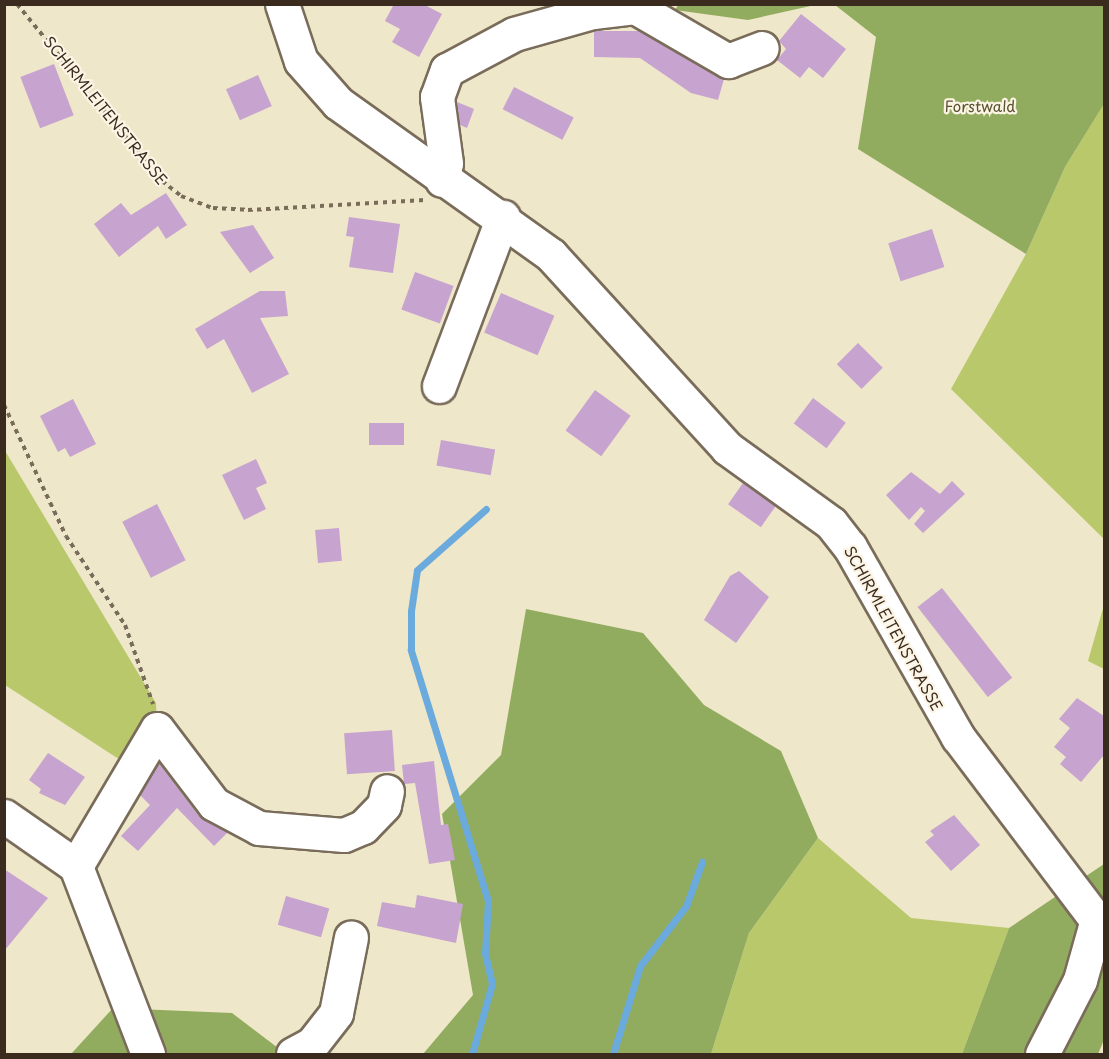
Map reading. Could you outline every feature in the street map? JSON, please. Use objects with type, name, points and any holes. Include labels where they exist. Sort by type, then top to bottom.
[{"type":"street","name":"SCHIRMLEITENSTRASSE","points":[[282,4],[301,61],[338,103],[442,180],[503,216],[551,255],[727,448],[831,523],[850,547],[958,737],[1101,925]]},
{"type":"street","points":[[442,180],[446,163],[437,97],[447,70],[514,34],[593,12],[635,7],[728,61],[762,48]]},
{"type":"street","points":[[439,386],[503,216]]},
{"type":"street","points":[[75,866],[157,729],[214,804],[259,828],[344,835],[363,827],[384,805],[387,791]]},
{"type":"street","points":[[4,816],[75,866],[153,1054]]},
{"type":"street","points":[[1042,1054],[1080,980],[1101,925]]},
{"type":"street","points":[[293,1054],[312,1044],[336,1013],[351,937]]},
{"type":"path","name":"SCHIRMLEITENSTRASSE","points":[[17,4],[162,181],[181,196],[225,209],[414,204],[434,196],[442,180]]},
{"type":"path","points":[[4,405],[66,536],[125,625],[150,687],[157,729]]},
{"type":"green space","points":[[679,4],[815,5],[748,20],[675,10]]},
{"type":"green space","name":"Forstwald","points":[[835,5],[1104,5],[1104,104],[1065,167],[1026,254],[858,149],[876,37]]},
{"type":"green space","points":[[1104,104],[1104,539],[951,389],[1026,254],[1065,167]]},
{"type":"green space","points":[[4,449],[156,703],[157,729],[131,767],[5,685]]},
{"type":"green space","points":[[1104,605],[1104,669],[1088,661]]},
{"type":"green space","points":[[526,609],[643,633],[704,705],[781,751],[818,838],[749,933],[711,1054],[423,1054],[473,995],[442,814],[501,755]]},
{"type":"green space","points":[[818,838],[911,918],[1009,928],[962,1054],[711,1054],[749,933]]},
{"type":"green space","points":[[1104,864],[1104,1040],[1098,1054],[962,1054],[1009,928]]},
{"type":"green space","points":[[113,1008],[232,1013],[286,1054],[71,1054]]},
{"type":"building","points":[[394,4],[423,4],[442,14],[419,57],[392,42],[400,29],[385,21]]},
{"type":"building","points":[[801,14],[846,49],[823,78],[809,67],[800,78],[777,60],[786,49],[779,41]]},
{"type":"building","points":[[594,31],[640,31],[724,79],[718,100],[691,93],[640,58],[594,57]]},
{"type":"building","points":[[54,64],[74,115],[40,128],[20,77]]},
{"type":"building","points":[[258,75],[272,106],[240,120],[226,89]]},
{"type":"building","points":[[514,87],[574,117],[562,140],[503,109]]},
{"type":"building","points":[[457,102],[474,109],[467,128],[460,125]]},
{"type":"building","points":[[166,193],[187,225],[166,239],[158,226],[119,257],[94,224],[121,203],[131,215]]},
{"type":"building","points":[[349,217],[400,224],[393,273],[349,267],[354,237],[346,236]]},
{"type":"building","points":[[253,225],[274,258],[250,273],[220,232]]},
{"type":"building","points":[[932,229],[944,267],[901,281],[888,243]]},
{"type":"building","points":[[415,272],[454,286],[440,324],[401,310]]},
{"type":"building","points":[[260,291],[285,291],[288,316],[260,318],[289,374],[252,393],[224,339],[207,349],[195,329]]},
{"type":"building","points":[[501,293],[554,316],[538,355],[484,333]]},
{"type":"building","points":[[858,343],[883,368],[862,389],[837,364]]},
{"type":"building","points":[[595,390],[631,416],[601,456],[566,430]]},
{"type":"building","points":[[813,398],[846,423],[826,448],[794,424]]},
{"type":"building","points":[[73,399],[96,444],[70,457],[65,448],[58,452],[40,416]]},
{"type":"building","points":[[369,423],[404,423],[404,445],[369,445]]},
{"type":"building","points":[[441,440],[495,450],[491,475],[436,466]]},
{"type":"building","points":[[256,459],[267,483],[256,488],[266,509],[244,520],[222,475]]},
{"type":"building","points":[[911,472],[940,494],[952,481],[965,494],[923,533],[914,524],[925,511],[921,507],[909,520],[886,495]]},
{"type":"building","points":[[743,483],[776,506],[761,527],[728,504]]},
{"type":"building","points":[[157,504],[186,560],[151,578],[122,522]]},
{"type":"building","points":[[339,528],[342,561],[318,563],[315,530]]},
{"type":"building","points":[[739,571],[769,597],[736,643],[704,620],[730,576]]},
{"type":"building","points":[[942,588],[1012,678],[988,697],[918,607]]},
{"type":"building","points":[[1077,698],[1104,716],[1104,755],[1081,782],[1060,764],[1066,757],[1054,747],[1070,728],[1059,719]]},
{"type":"building","points":[[392,730],[395,771],[347,774],[344,733]]},
{"type":"building","points":[[48,753],[85,777],[65,805],[39,793],[41,789],[29,780]]},
{"type":"building","points":[[434,761],[441,825],[448,824],[455,860],[429,864],[415,783],[404,784],[402,765]]},
{"type":"building","points":[[159,763],[199,816],[228,832],[214,846],[177,808],[138,851],[121,836],[150,805],[140,795]]},
{"type":"building","points":[[954,815],[980,845],[951,871],[925,842],[934,835],[930,831]]},
{"type":"building","points":[[4,869],[48,898],[4,951]]},
{"type":"building","points":[[417,895],[463,904],[456,943],[377,926],[382,902],[415,908]]},
{"type":"building","points":[[286,896],[329,908],[321,937],[278,925]]},
{"type":"waterway","points":[[472,1054],[492,984],[485,953],[488,901],[411,650],[411,611],[417,570],[486,509]]},
{"type":"waterway","points":[[613,1054],[640,966],[686,906],[702,862]]}]
